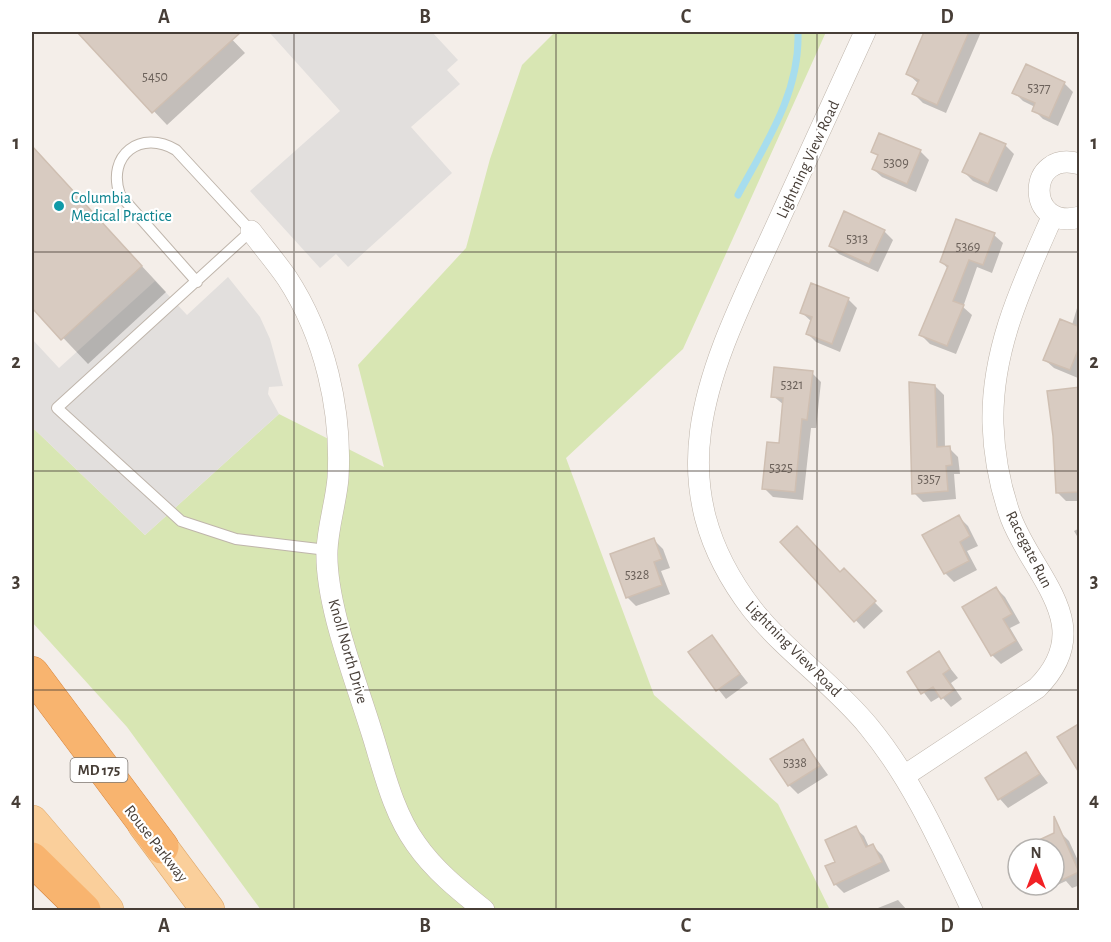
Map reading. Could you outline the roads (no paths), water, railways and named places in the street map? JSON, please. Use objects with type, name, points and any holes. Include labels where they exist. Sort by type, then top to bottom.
[{"type":"highway","points":[[32,673],[162,847]]},
{"type":"highway","points":[[32,859],[84,910]]},
{"type":"main road","name":"Rouse Parkway","points":[[32,697],[98,769],[162,847],[208,910]]},
{"type":"main road","points":[[32,822],[107,910]]},
{"type":"street","name":"Lightning View Road","points":[[865,32],[730,326],[710,379],[701,422],[697,462],[703,502],[711,532],[733,583],[755,612],[837,690],[863,720],[904,776],[932,825],[972,910]]},
{"type":"street","points":[[1080,164],[1061,162],[1052,165],[1039,181],[1040,201],[1053,216],[1061,219],[1080,217]]},
{"type":"street","name":"Racegate Run","points":[[904,776],[1037,688],[1052,674],[1060,658],[1064,638],[1057,599],[1012,519],[995,455],[993,423],[993,392],[1008,321],[1053,216]]},
{"type":"street","name":"Knoll North Drive","points":[[251,231],[288,279],[307,315],[326,366],[339,441],[338,479],[327,550],[339,630],[400,815],[414,842],[432,864],[484,910]]},
{"type":"lane","points":[[198,282],[120,195],[116,178],[117,169],[128,152],[136,145],[155,142],[176,150],[251,231],[198,282],[57,408],[181,521],[236,539],[327,550]]},
{"type":"waterway","points":[[738,195],[770,137],[787,97],[797,54],[798,32]]},
{"type":"place","name":"Columbia Medical Practice","points":[[59,206]]}]
